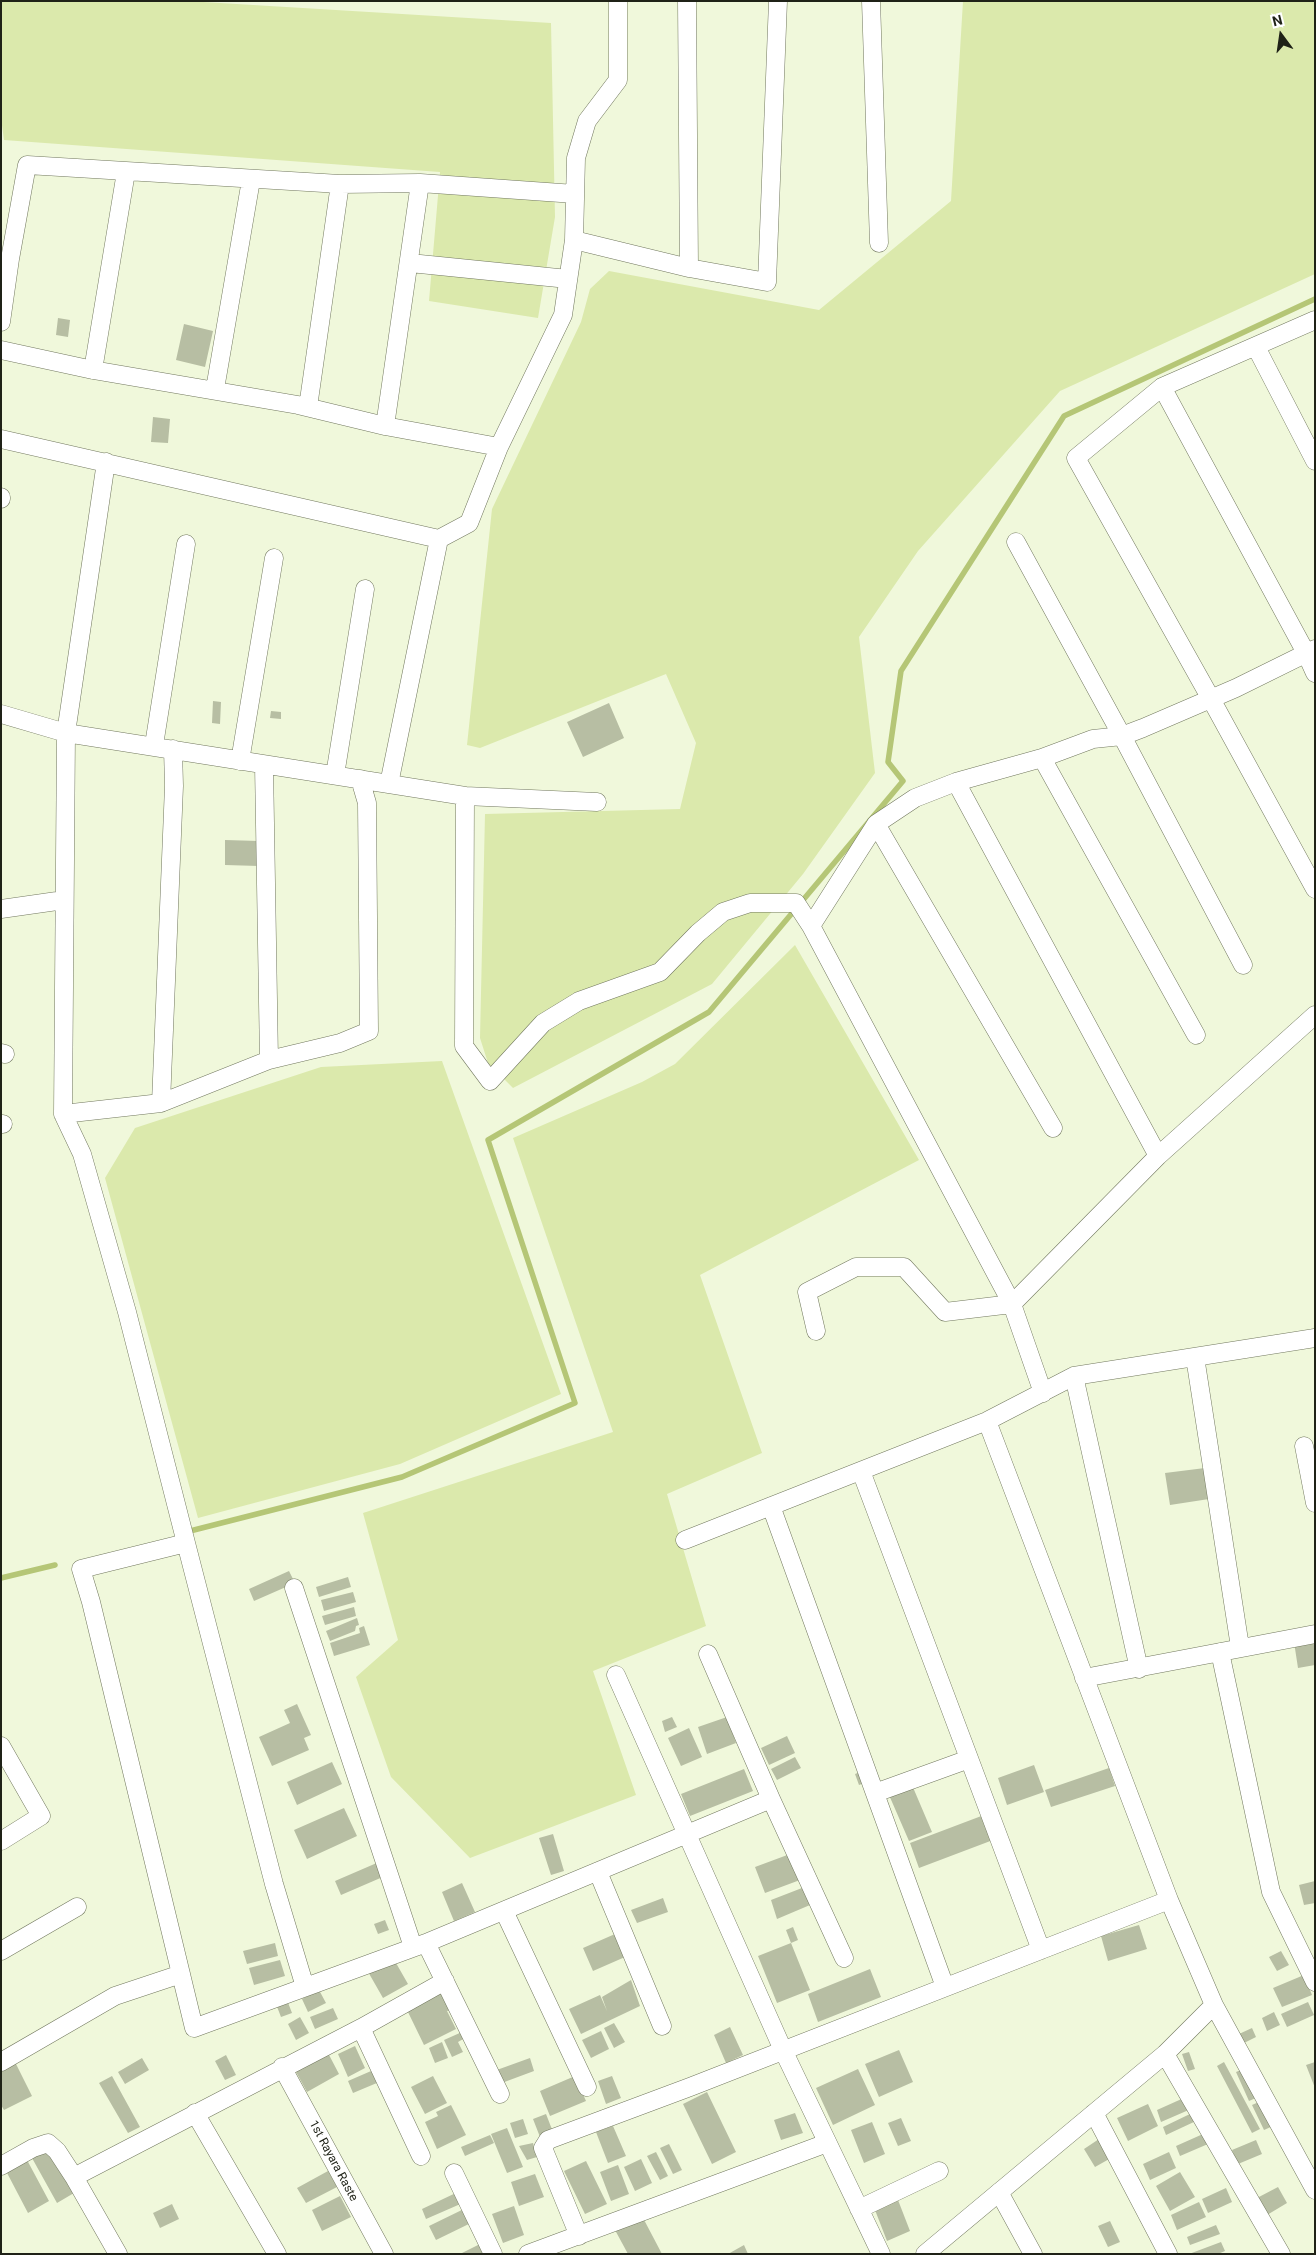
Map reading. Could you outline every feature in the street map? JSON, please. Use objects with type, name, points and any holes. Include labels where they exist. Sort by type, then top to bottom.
[{"type":"street","points":[[1,439],[439,539],[469,523],[499,447],[563,315],[574,240],[576,158],[587,121],[618,80],[618,1]]},
{"type":"street","points":[[687,1],[689,268]]},
{"type":"street","points":[[574,240],[689,268],[767,282],[778,1]]},
{"type":"street","points":[[871,1],[879,243]]},
{"type":"street","points":[[1,322],[6,258],[27,165],[250,180],[340,184],[420,183],[576,194]]},
{"type":"street","points":[[93,370],[126,172]]},
{"type":"street","points":[[214,389],[250,180]]},
{"type":"street","points":[[385,426],[410,263],[420,183]]},
{"type":"street","points":[[308,407],[340,184]]},
{"type":"street","points":[[410,263],[568,279]]},
{"type":"street","points":[[1315,320],[1162,387],[1076,458],[1315,889]]},
{"type":"street","points":[[1256,347],[1315,461]]},
{"type":"street","points":[[1,350],[93,370],[214,389],[308,407],[385,426],[499,447]]},
{"type":"street","points":[[1162,387],[1310,651],[1315,673]]},
{"type":"street","points":[[106,462],[66,733],[63,1114],[82,1154],[127,1312],[274,1884],[305,1987]]},
{"type":"street","points":[[389,784],[439,539]]},
{"type":"street","points":[[1016,542],[1122,736],[1242,965]]},
{"type":"street","points":[[154,745],[186,544]]},
{"type":"street","points":[[240,761],[274,558]]},
{"type":"street","points":[[335,775],[365,589]]},
{"type":"street","points":[[804,914],[876,824],[915,798],[956,782],[1042,758],[1093,738],[1122,736],[1211,699],[1310,651]]},
{"type":"street","points":[[1,714],[66,733],[154,745],[264,765],[466,796],[597,802]]},
{"type":"street","points":[[161,1103],[174,786],[173,749]]},
{"type":"street","points":[[1042,758],[1196,1035]]},
{"type":"street","points":[[264,765],[269,1060]]},
{"type":"street","points":[[63,1114],[161,1103],[269,1060],[340,1044],[369,1031],[366,803],[360,779]]},
{"type":"street","points":[[956,782],[1158,1156]]},
{"type":"street","points":[[466,796],[464,1046],[490,1081],[543,1024],[579,1001],[660,972],[698,933],[722,912],[750,903],[804,914]]},
{"type":"street","points":[[876,824],[1053,1128]]},
{"type":"street","points":[[1,909],[64,900]]},
{"type":"street","points":[[804,914],[1012,1304],[1043,1393]]},
{"type":"street","points":[[816,1331],[807,1292],[856,1267],[904,1267],[945,1312],[1012,1304],[1158,1156],[1315,1015]]},
{"type":"street","points":[[685,1540],[988,1421],[1074,1376],[1315,1338]]},
{"type":"street","points":[[1195,1357],[1240,1648]]},
{"type":"street","points":[[1074,1376],[1139,1669]]},
{"type":"street","points":[[988,1421],[1169,1900],[1214,2006],[1315,2190]]},
{"type":"street","points":[[1304,1446],[1315,1503]]},
{"type":"street","points":[[861,1471],[1041,1950]]},
{"type":"street","points":[[771,1506],[945,1987]]},
{"type":"street","points":[[186,1543],[81,1569],[94,1611],[194,2028],[420,1945],[771,1799]]},
{"type":"street","points":[[294,1588],[420,1945],[445,1981],[500,2094]]},
{"type":"street","points":[[1084,1678],[1315,1634]]},
{"type":"street","points":[[1220,1652],[1271,1892],[1315,1982]]},
{"type":"street","points":[[708,1654],[771,1799],[844,1958]]},
{"type":"street","points":[[616,1675],[783,2050],[881,2254]]},
{"type":"street","points":[[1,1746],[41,1816],[1,1841]]},
{"type":"street","points":[[875,1793],[969,1759]]},
{"type":"street","points":[[598,1872],[662,2026]]},
{"type":"street","points":[[579,2236],[543,2148],[548,2140],[1169,1900]]},
{"type":"street","points":[[3,1947],[77,1907]]},
{"type":"street","points":[[504,1911],[587,2087]]},
{"type":"street","points":[[1,2062],[115,1996],[181,1974]]},
{"type":"street","points":[[74,2177],[195,2112],[360,2028],[445,1981]]},
{"type":"street","points":[[925,2254],[1165,2054],[1214,2006]]},
{"type":"street","points":[[360,2028],[421,2156]]},
{"type":"street","points":[[1165,2054],[1281,2254]]},
{"type":"street","name":"1st Rayara Raste","points":[[282,2067],[384,2254]]},
{"type":"street","points":[[195,2112],[276,2254]]},
{"type":"street","points":[[1094,2113],[1168,2254]]},
{"type":"street","points":[[1,2166],[33,2148],[48,2143],[57,2152],[74,2177],[118,2254]]},
{"type":"street","points":[[528,2254],[827,2143]]},
{"type":"street","points":[[859,2209],[940,2171]]},
{"type":"street","points":[[454,2173],[493,2254]]},
{"type":"street","points":[[1000,2192],[1033,2254]]},
{"type":"green space","points":[[1,1],[187,1],[551,23],[555,217],[538,318],[429,301],[440,172],[4,140],[1,118]]},
{"type":"green space","points":[[963,1],[1315,1],[1315,274],[1060,391],[918,551],[859,637],[875,773],[803,874],[712,984],[513,1088],[488,1063],[480,1038],[485,814],[680,809],[696,743],[666,674],[480,748],[467,745],[492,509],[581,322],[590,289],[609,271],[819,310],[951,201]]},
{"type":"green space","points":[[795,945],[919,1160],[700,1275],[762,1453],[667,1494],[706,1626],[593,1671],[636,1795],[470,1858],[391,1777],[356,1677],[398,1640],[363,1513],[613,1432],[513,1138],[642,1082],[675,1064]]},
{"type":"green space","points":[[442,1061],[561,1394],[400,1464],[198,1518],[105,1178],[135,1128],[321,1067]]},
{"type":"building","points":[[58,318],[70,320],[68,337],[56,335]]},
{"type":"building","points":[[184,324],[213,331],[205,367],[176,360]]},
{"type":"building","points":[[153,417],[170,419],[168,443],[151,442]]},
{"type":"building","points":[[213,701],[221,702],[220,724],[212,723]]},
{"type":"building","points":[[609,703],[624,738],[583,757],[567,722]]},
{"type":"building","points":[[271,711],[281,712],[281,719],[270,718]]},
{"type":"building","points":[[225,840],[259,841],[259,866],[225,865]]},
{"type":"building","points":[[1205,1468],[1209,1499],[1170,1505],[1165,1473]]},
{"type":"building","points":[[289,1571],[295,1583],[254,1601],[249,1589]]},
{"type":"building","points":[[348,1577],[351,1587],[319,1597],[316,1587]]},
{"type":"building","points":[[353,1592],[356,1602],[324,1611],[321,1600]]},
{"type":"building","points":[[354,1607],[356,1616],[325,1625],[322,1616]]},
{"type":"building","points":[[357,1618],[359,1625],[356,1626],[355,1631],[330,1641],[326,1631]]},
{"type":"building","points":[[364,1626],[370,1645],[334,1656],[330,1643],[360,1633],[359,1628]]},
{"type":"building","points":[[1315,1638],[1315,1665],[1298,1668],[1294,1642]]},
{"type":"building","points":[[297,1704],[311,1735],[304,1738],[309,1750],[272,1766],[259,1737],[290,1723],[284,1710]]},
{"type":"building","points":[[672,1717],[677,1727],[665,1732],[662,1721]]},
{"type":"building","points":[[727,1717],[736,1743],[707,1754],[698,1727]]},
{"type":"building","points":[[689,1728],[702,1757],[681,1766],[668,1738]]},
{"type":"building","points":[[787,1736],[795,1753],[769,1765],[761,1748]]},
{"type":"building","points":[[795,1757],[801,1768],[777,1780],[771,1769]]},
{"type":"building","points":[[332,1762],[342,1784],[297,1805],[287,1782]]},
{"type":"building","points":[[1034,1765],[1044,1792],[1007,1805],[998,1778]]},
{"type":"building","points":[[1109,1768],[1115,1786],[1051,1807],[1045,1790]]},
{"type":"building","points":[[744,1769],[753,1791],[690,1816],[681,1794]]},
{"type":"building","points":[[866,1770],[870,1781],[859,1785],[855,1774]]},
{"type":"building","points":[[912,1785],[932,1832],[909,1841],[889,1795]]},
{"type":"building","points":[[344,1808],[357,1836],[307,1859],[294,1830]]},
{"type":"building","points":[[984,1815],[993,1840],[919,1868],[910,1843]]},
{"type":"building","points":[[553,1834],[564,1871],[551,1875],[539,1838]]},
{"type":"building","points":[[790,1854],[800,1880],[765,1893],[755,1867]]},
{"type":"building","points":[[379,1862],[385,1876],[341,1895],[335,1881]]},
{"type":"building","points":[[1315,1881],[1315,1903],[1304,1905],[1299,1885]]},
{"type":"building","points":[[462,1883],[475,1912],[454,1921],[442,1892]]},
{"type":"building","points":[[802,1888],[810,1905],[777,1919],[771,1900]]},
{"type":"building","points":[[663,1898],[668,1912],[637,1923],[631,1910]]},
{"type":"building","points":[[385,1920],[389,1930],[378,1934],[374,1924]]},
{"type":"building","points":[[1139,1925],[1147,1949],[1108,1961],[1101,1936]]},
{"type":"building","points":[[793,1927],[798,1940],[791,1943],[786,1930]]},
{"type":"building","points":[[615,1934],[625,1957],[593,1971],[583,1948]]},
{"type":"building","points":[[275,1943],[278,1956],[247,1964],[243,1951]]},
{"type":"building","points":[[791,1943],[810,1990],[777,2003],[758,1956]]},
{"type":"building","points":[[1281,1951],[1289,1965],[1277,1971],[1269,1957]]},
{"type":"building","points":[[392,1956],[408,1984],[383,1998],[367,1970]]},
{"type":"building","points":[[280,1960],[285,1976],[254,1985],[249,1968]]},
{"type":"building","points":[[870,1969],[881,1997],[818,2022],[808,1994]]},
{"type":"building","points":[[1304,1975],[1312,1995],[1282,2007],[1273,1988]]},
{"type":"building","points":[[631,1980],[640,2006],[581,2034],[569,2009],[600,1995],[607,2011],[602,1997]]},
{"type":"building","points":[[319,1990],[326,2003],[308,2012],[302,1999]]},
{"type":"building","points":[[442,1993],[450,2010],[447,2011],[456,2029],[424,2045],[407,2010]]},
{"type":"building","points":[[287,2000],[292,2013],[281,2017],[276,2004]]},
{"type":"building","points":[[1308,2002],[1314,2015],[1287,2027],[1281,2014]]},
{"type":"building","points":[[333,2008],[338,2019],[315,2029],[310,2017]]},
{"type":"building","points":[[1274,2012],[1280,2025],[1267,2031],[1262,2018]]},
{"type":"building","points":[[300,2017],[309,2033],[296,2040],[288,2024]]},
{"type":"building","points":[[614,2023],[625,2042],[614,2048],[604,2028]]},
{"type":"building","points":[[730,2027],[743,2055],[726,2063],[714,2035]]},
{"type":"building","points":[[1252,2028],[1256,2037],[1244,2043],[1239,2034]]},
{"type":"building","points":[[601,2031],[609,2049],[591,2058],[582,2040]]},
{"type":"building","points":[[462,2032],[465,2038],[458,2042],[463,2052],[452,2057],[444,2040]]},
{"type":"building","points":[[442,2042],[448,2058],[435,2063],[429,2048]]},
{"type":"building","points":[[355,2046],[365,2068],[348,2077],[338,2054]]},
{"type":"building","points":[[899,2050],[913,2082],[879,2097],[865,2064]]},
{"type":"building","points":[[1189,2052],[1195,2069],[1188,2071],[1182,2054]]},
{"type":"building","points":[[328,2053],[339,2074],[307,2092],[295,2070]]},
{"type":"building","points":[[226,2055],[236,2075],[225,2080],[215,2061]]},
{"type":"building","points":[[142,2058],[149,2070],[125,2084],[118,2072]]},
{"type":"building","points":[[530,2058],[534,2071],[499,2084],[494,2071]]},
{"type":"building","points":[[14,2060],[32,2096],[4,2110],[1,2105],[1,2066]]},
{"type":"building","points":[[1224,2062],[1260,2129],[1252,2133],[1217,2066]]},
{"type":"building","points":[[1315,2062],[1315,2088],[1306,2065]]},
{"type":"building","points":[[378,2068],[384,2080],[353,2093],[348,2081]]},
{"type":"building","points":[[1246,2068],[1258,2097],[1249,2101],[1236,2072]]},
{"type":"building","points":[[858,2069],[875,2105],[833,2125],[816,2088]]},
{"type":"building","points":[[112,2076],[140,2127],[128,2133],[99,2083]]},
{"type":"building","points":[[433,2076],[447,2103],[425,2114],[411,2087]]},
{"type":"building","points":[[575,2076],[586,2101],[550,2116],[540,2091]]},
{"type":"building","points":[[612,2076],[621,2098],[606,2104],[598,2081]]},
{"type":"building","points":[[707,2092],[736,2152],[712,2164],[683,2104]]},
{"type":"building","points":[[1186,2097],[1191,2109],[1161,2122],[1157,2110]]},
{"type":"building","points":[[1261,2101],[1273,2126],[1264,2130],[1252,2105]]},
{"type":"building","points":[[1148,2104],[1158,2126],[1128,2141],[1117,2118]]},
{"type":"building","points":[[451,2105],[466,2135],[437,2149],[425,2122],[438,2116],[436,2112]]},
{"type":"building","points":[[795,2113],[803,2133],[781,2140],[774,2120]]},
{"type":"building","points":[[1192,2113],[1196,2121],[1166,2135],[1163,2127]]},
{"type":"building","points":[[546,2114],[553,2132],[540,2137],[533,2119]]},
{"type":"building","points":[[901,2118],[911,2141],[898,2146],[888,2123]]},
{"type":"building","points":[[523,2119],[528,2134],[515,2138],[510,2123]]},
{"type":"building","points":[[872,2122],[885,2154],[864,2163],[851,2130]]},
{"type":"building","points":[[613,2126],[626,2156],[608,2163],[596,2132]]},
{"type":"building","points":[[507,2128],[523,2167],[507,2173],[491,2134]]},
{"type":"building","points":[[1203,2134],[1208,2144],[1180,2156],[1176,2146]]},
{"type":"building","points":[[490,2135],[494,2143],[465,2156],[461,2147]]},
{"type":"building","points":[[1099,2139],[1111,2158],[1095,2167],[1084,2149]]},
{"type":"building","points":[[1256,2140],[1262,2154],[1238,2164],[1232,2150]]},
{"type":"building","points":[[533,2143],[537,2157],[527,2160],[519,2146]]},
{"type":"building","points":[[669,2144],[682,2170],[673,2174],[660,2148]]},
{"type":"building","points":[[50,2148],[74,2193],[57,2203],[32,2158]]},
{"type":"building","points":[[656,2152],[668,2176],[660,2180],[647,2156]]},
{"type":"building","points":[[1169,2152],[1176,2168],[1150,2180],[1143,2164]]},
{"type":"building","points":[[641,2159],[652,2183],[635,2191],[624,2167]]},
{"type":"building","points":[[27,2160],[49,2201],[28,2213],[6,2171]]},
{"type":"building","points":[[586,2161],[607,2204],[585,2214],[564,2171]]},
{"type":"building","points":[[618,2165],[629,2194],[611,2201],[600,2172]]},
{"type":"building","points":[[328,2171],[337,2187],[306,2203],[297,2188]]},
{"type":"building","points":[[1180,2172],[1195,2197],[1170,2211],[1156,2186]]},
{"type":"building","points":[[535,2174],[544,2197],[519,2206],[511,2182]]},
{"type":"building","points":[[1278,2187],[1287,2203],[1267,2215],[1257,2198]]},
{"type":"building","points":[[1226,2188],[1232,2202],[1208,2213],[1202,2199]]},
{"type":"building","points":[[460,2191],[465,2202],[426,2219],[422,2209]]},
{"type":"building","points":[[340,2196],[351,2217],[322,2231],[312,2210]]},
{"type":"building","points":[[898,2200],[910,2231],[887,2241],[875,2210]]},
{"type":"building","points":[[1199,2202],[1206,2217],[1177,2230],[1171,2215]]},
{"type":"building","points":[[172,2204],[179,2219],[160,2228],[153,2213]]},
{"type":"building","points":[[514,2206],[524,2235],[503,2243],[492,2214]]},
{"type":"building","points":[[468,2207],[475,2221],[436,2240],[429,2226]]},
{"type":"building","points":[[642,2216],[662,2254],[628,2254],[615,2230]]},
{"type":"building","points":[[1110,2221],[1120,2242],[1108,2247],[1098,2226]]},
{"type":"building","points":[[1216,2225],[1220,2234],[1190,2245],[1187,2237]]},
{"type":"building","points":[[1221,2242],[1225,2251],[1218,2254],[1189,2254]]},
{"type":"building","points":[[480,2244],[484,2254],[460,2254]]},
{"type":"building","points":[[744,2245],[748,2254],[728,2254]]},
{"type":"waterway","points":[[190,1531],[402,1477],[575,1403],[488,1140],[709,1012],[903,781],[888,762],[901,671],[1064,416],[1315,299]]},
{"type":"waterway","points":[[1,1578],[55,1565]]}]
